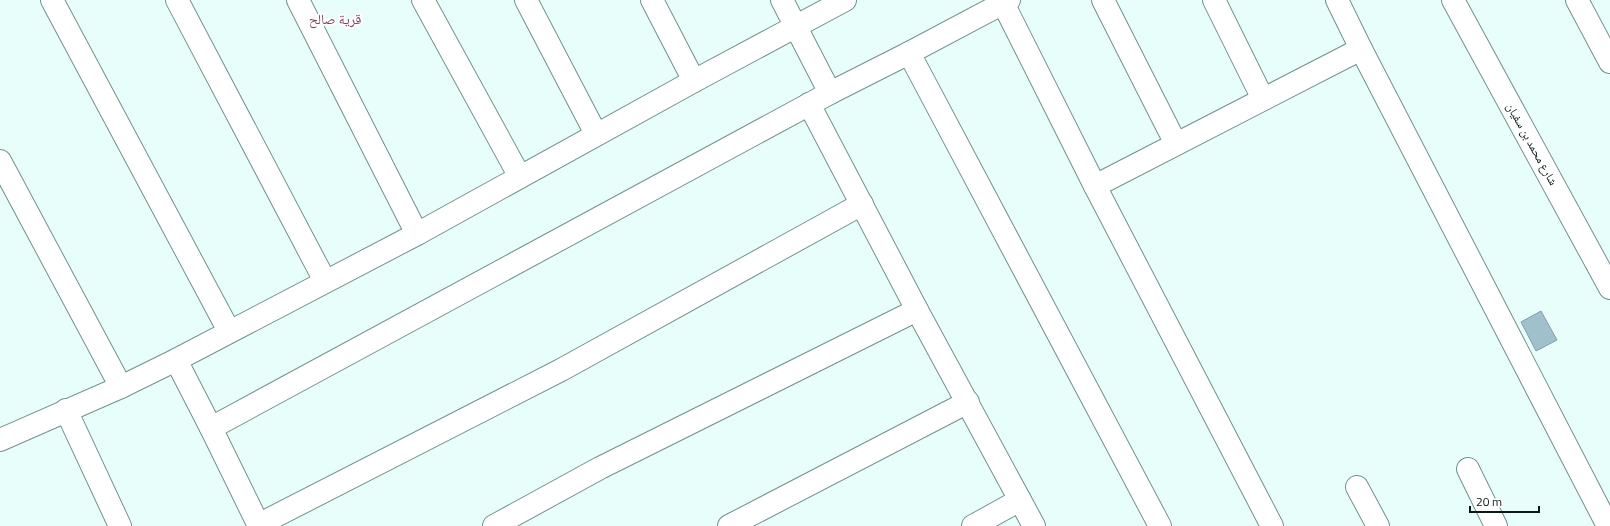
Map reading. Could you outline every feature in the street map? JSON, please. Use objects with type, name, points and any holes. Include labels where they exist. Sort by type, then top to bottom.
[{"type":"street","points":[[52,0],[229,331]]},
{"type":"street","points":[[177,0],[325,281]]},
{"type":"street","points":[[298,0],[417,234]]},
{"type":"street","points":[[423,0],[520,176]]},
{"type":"street","points":[[526,0],[596,134]]},
{"type":"street","points":[[652,0],[694,81]]},
{"type":"street","points":[[782,0],[830,93]]},
{"type":"street","points":[[0,440],[121,387],[176,360],[417,234],[596,134],[845,0]]},
{"type":"street","points":[[1102,0],[1176,144]]},
{"type":"street","points":[[1214,0],[1263,100]]},
{"type":"street","points":[[1337,0],[1608,526]]},
{"type":"street","name":"شارع محمد بن سفيان","points":[[1453,0],[1610,288]]},
{"type":"street","points":[[1577,0],[1610,62]]},
{"type":"street","points":[[211,428],[809,104],[909,54],[1006,2],[1095,186],[1272,526]]},
{"type":"street","points":[[1095,186],[1361,49]]},
{"type":"street","points":[[909,54],[1160,526]]},
{"type":"street","points":[[809,104],[917,310],[1034,526]]},
{"type":"street","points":[[0,161],[121,387]]},
{"type":"street","points":[[176,360],[259,526],[561,370],[862,204]]},
{"type":"street","points":[[494,526],[607,465],[917,310]]},
{"type":"street","points":[[729,526],[968,402]]},
{"type":"street","points":[[66,410],[120,526]]},
{"type":"street","points":[[1468,469],[1496,526]]},
{"type":"street","points":[[1357,487],[1378,526]]},
{"type":"street","points":[[973,526],[1020,500]]},
{"type":"building","points":[[1541,311],[1557,340],[1536,351],[1521,322]]},
{"type":"district","name":"قرية صالح","points":[[335,19]]}]
